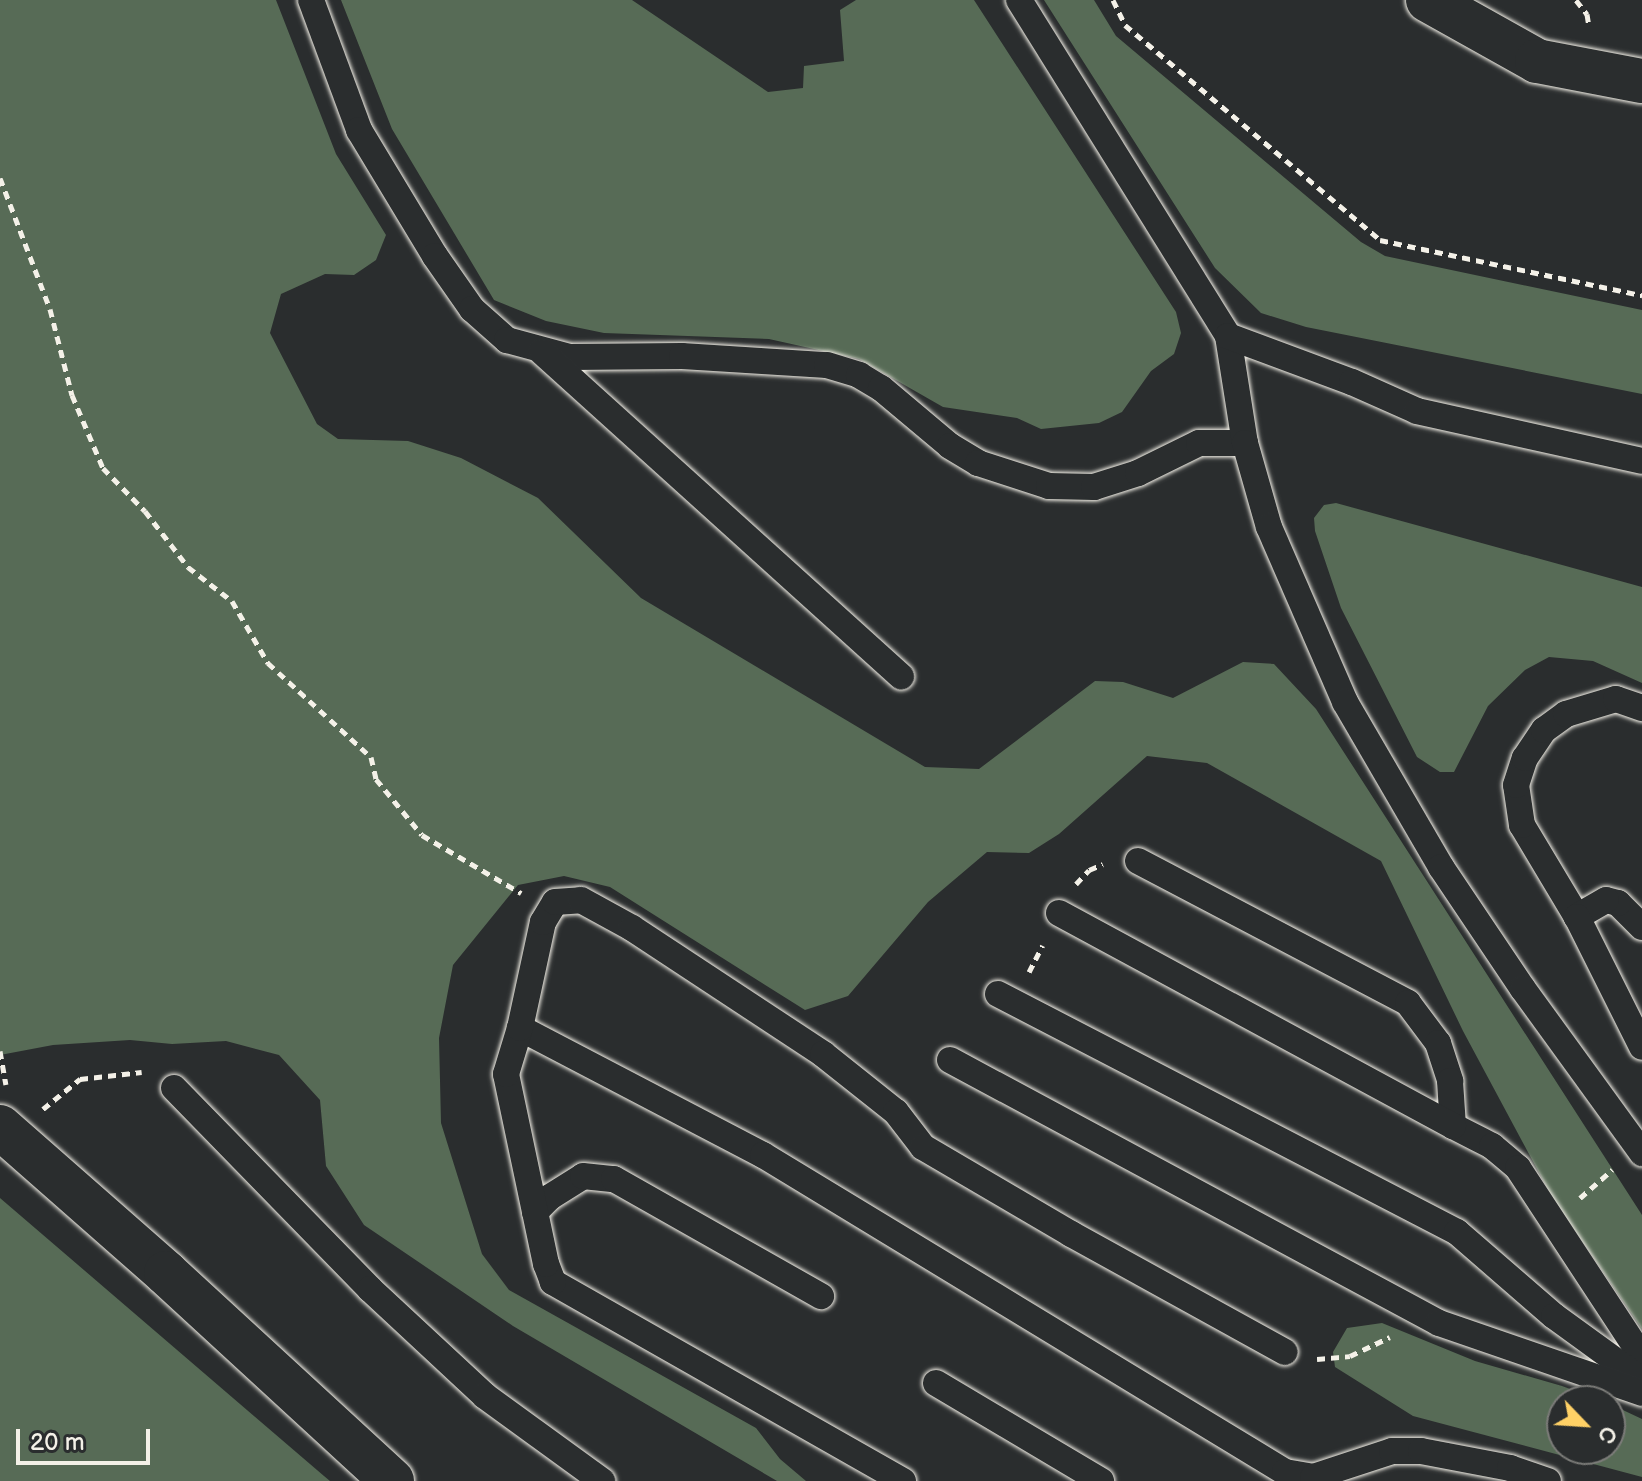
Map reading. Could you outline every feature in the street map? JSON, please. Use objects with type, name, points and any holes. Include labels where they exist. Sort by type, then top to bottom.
[{"type":"street","points":[[1428,0],[1537,61],[1642,81]]},
{"type":"street","points":[[5,1131],[392,1481]]},
{"type":"lane","points":[[311,0],[359,130],[435,256],[472,309],[507,340],[570,357],[682,356],[827,365],[859,375],[881,388],[950,446],[978,463],[1049,486],[1094,487],[1138,473],[1199,443],[1245,443]]},
{"type":"lane","points":[[1019,0],[1228,336],[1245,443],[1269,527],[1345,702],[1441,867],[1640,1149]]},
{"type":"lane","points":[[1228,336],[1352,382],[1417,411],[1642,461]]},
{"type":"lane","points":[[539,349],[901,676]]},
{"type":"lane","points":[[1642,708],[1616,699],[1566,714],[1544,730],[1525,758],[1516,785],[1522,825],[1577,917],[1642,1047]]},
{"type":"lane","points":[[1138,861],[1408,1003],[1438,1043],[1450,1081],[1453,1126]]},
{"type":"lane","points":[[903,1481],[553,1282],[506,1074],[548,909],[555,902],[581,900],[632,928],[823,1054],[896,1112],[923,1147],[1071,1234],[1285,1352]]},
{"type":"lane","points":[[1577,917],[1606,900],[1618,903],[1642,927]]},
{"type":"lane","points":[[1059,913],[1492,1146],[1518,1168],[1642,1357]]},
{"type":"lane","points":[[998,994],[1457,1232],[1554,1316],[1642,1380]]},
{"type":"lane","points":[[520,1028],[763,1155],[1285,1472],[1313,1477],[1392,1451],[1421,1451],[1510,1468],[1548,1481]]},
{"type":"lane","points":[[950,1060],[1423,1314],[1484,1339],[1642,1393]]},
{"type":"lane","points":[[174,1088],[370,1289],[473,1385],[602,1481]]},
{"type":"lane","points":[[535,1212],[550,1197],[583,1176],[614,1179],[821,1296]]},
{"type":"lane","points":[[936,1383],[1101,1481]]},
{"type":"path","points":[[1113,0],[1125,25],[1380,240],[1642,295]]},
{"type":"path","points":[[1576,0],[1587,14]]},
{"type":"path","points":[[0,178],[50,309],[72,395],[103,468],[145,511],[188,567],[232,601],[268,663],[371,757],[376,779],[422,835],[548,909]]},
{"type":"path","points":[[0,1051],[9,1098],[5,1131]]},
{"type":"path","points":[[5,1131],[80,1079],[148,1072],[174,1088]]},
{"type":"path","points":[[1546,1212],[1584,1196],[1640,1149]]},
{"type":"path","points":[[1285,1352],[1320,1360],[1350,1356],[1382,1343],[1423,1314]]},
{"type":"green space","points":[[0,0],[276,0],[336,154],[386,235],[376,260],[354,275],[325,274],[281,294],[270,333],[317,424],[338,439],[408,441],[461,458],[538,498],[641,598],[925,767],[979,769],[1095,681],[1123,682],[1173,698],[1243,662],[1274,664],[1316,709],[1642,1215],[1642,1329],[1551,1195],[1463,1031],[1381,861],[1207,763],[1147,756],[1059,834],[1029,853],[987,852],[928,902],[848,996],[805,1010],[610,887],[564,876],[518,885],[453,965],[439,1038],[441,1123],[482,1254],[509,1290],[756,1428],[780,1459],[806,1481],[777,1481],[513,1326],[364,1225],[326,1166],[320,1100],[279,1055],[226,1041],[172,1044],[130,1040],[53,1045],[0,1055]]},
{"type":"green space","points":[[341,0],[632,0],[768,92],[803,88],[804,66],[844,61],[840,10],[856,0],[974,0],[1176,312],[1181,333],[1174,354],[1151,371],[1122,412],[1099,423],[1041,429],[1017,418],[943,407],[859,359],[769,339],[604,333],[546,321],[494,300],[392,129]]},
{"type":"green space","points":[[1044,0],[1094,0],[1116,36],[1361,242],[1385,256],[1642,310],[1642,394],[1306,327],[1261,313],[1215,268]]},
{"type":"green space","points":[[1336,503],[1642,587],[1642,683],[1593,661],[1549,657],[1525,670],[1488,706],[1454,772],[1440,772],[1417,757],[1341,608],[1315,531],[1314,518],[1324,505]]},
{"type":"green space","points":[[0,1198],[324,1476],[330,1481],[0,1481]]},
{"type":"green space","points":[[1382,1323],[1475,1361],[1559,1385],[1546,1385],[1546,1451],[1413,1416],[1335,1367],[1333,1352],[1347,1328]]},
{"type":"green space","points":[[1626,1412],[1642,1419],[1642,1477],[1597,1465],[1626,1465]]}]
